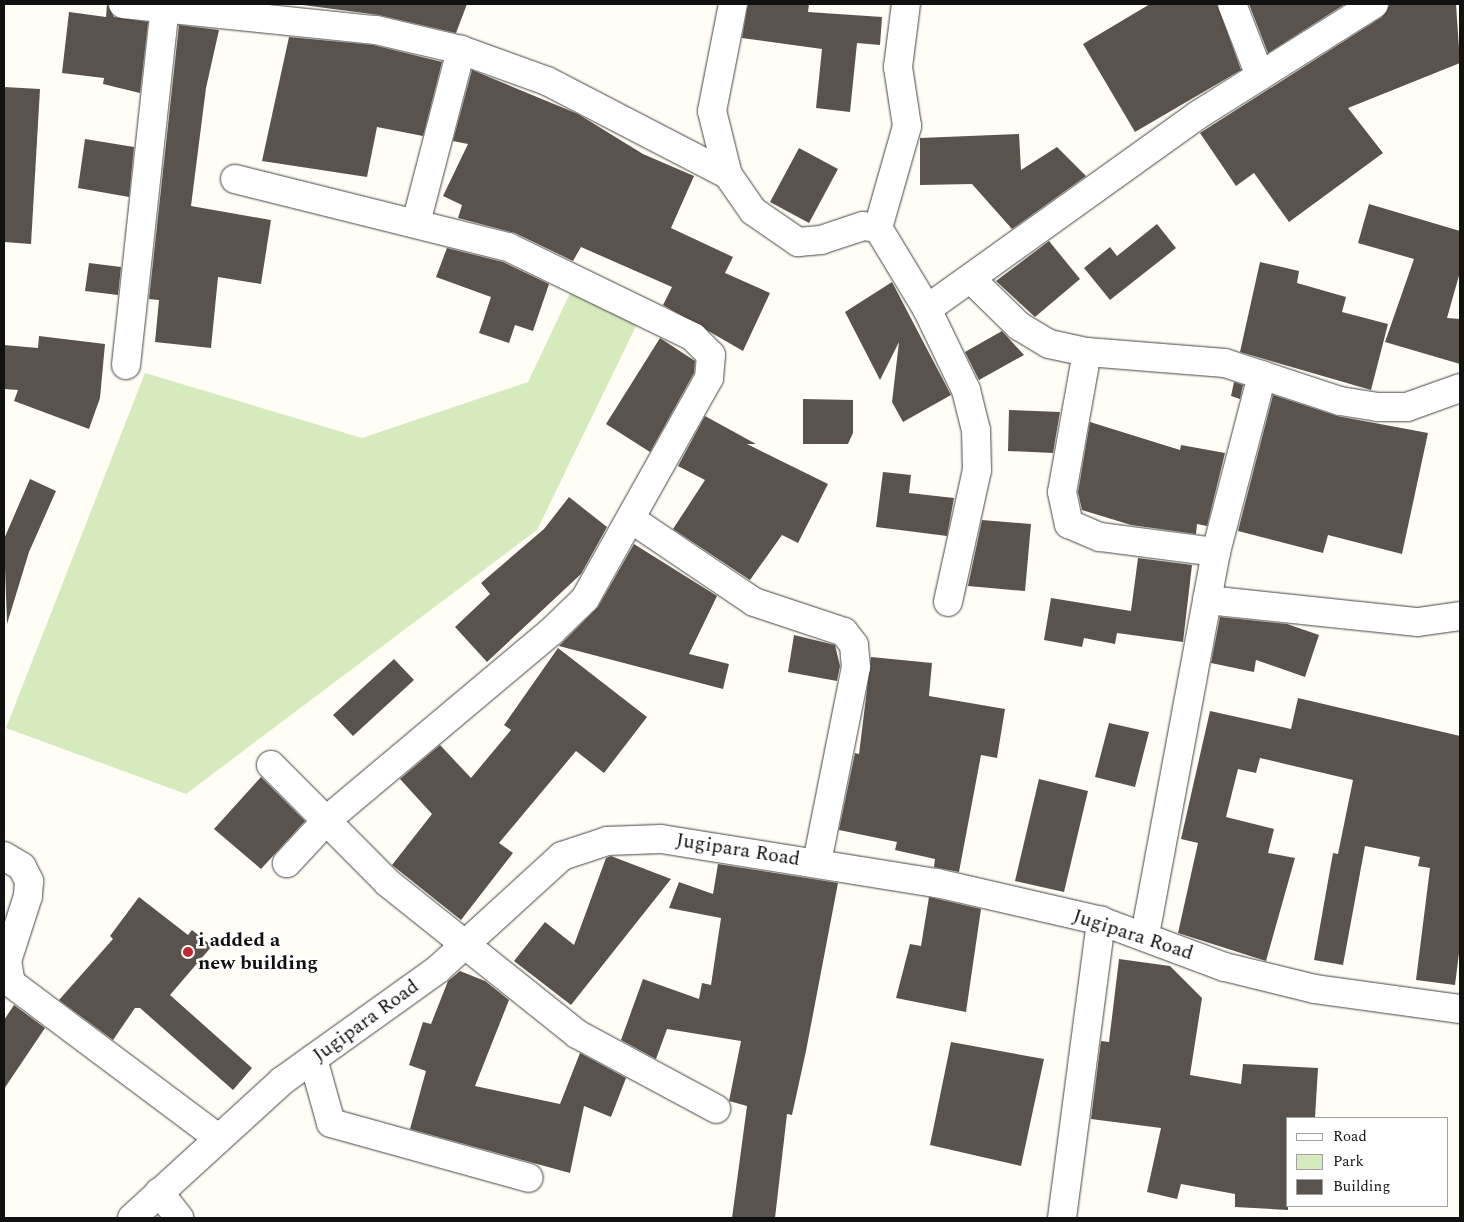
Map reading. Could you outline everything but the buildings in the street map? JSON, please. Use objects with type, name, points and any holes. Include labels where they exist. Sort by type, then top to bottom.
[{"type":"street","points":[[122,4],[376,30],[461,50],[547,81],[728,175]]},
{"type":"street","points":[[733,4],[712,111],[728,175],[753,211],[798,242],[821,240],[863,226],[878,228],[890,240],[927,309],[966,390],[976,430],[977,470],[948,602]]},
{"type":"street","points":[[878,228],[907,126],[898,67],[906,4]]},
{"type":"street","points":[[1232,4],[1260,76]]},
{"type":"street","points":[[927,309],[972,280],[1198,115],[1374,4]]},
{"type":"street","points":[[126,365],[165,7]]},
{"type":"street","points":[[416,223],[461,50]]},
{"type":"street","points":[[235,179],[508,247],[705,345],[711,355],[709,378],[585,599],[552,631],[327,820],[287,863]]},
{"type":"street","points":[[972,280],[1019,326],[1049,344],[1087,352],[1185,357],[1262,375],[1340,401],[1377,407],[1407,407],[1460,388]]},
{"type":"street","points":[[1087,352],[1062,492],[1069,524],[1100,537],[1216,552]]},
{"type":"street","points":[[1145,935],[1216,552],[1262,375]]},
{"type":"street","points":[[630,519],[754,602],[844,632],[854,645],[856,667],[817,862]]},
{"type":"street","points":[[1207,600],[1418,622],[1460,616]]},
{"type":"street","points":[[271,765],[388,883],[466,942],[577,1034],[716,1109]]},
{"type":"street","name":"Jugipara Road","points":[[132,1218],[217,1137],[312,1059],[437,970],[562,856],[607,841],[662,839],[817,862],[936,883],[1101,921],[1145,935],[1225,967],[1315,989],[1460,1010]]},
{"type":"street","points":[[4,856],[22,867],[29,881],[28,896],[7,961],[11,983],[217,1137]]},
{"type":"street","points":[[1062,1218],[1101,921]]},
{"type":"street","points":[[312,1059],[331,1123],[529,1178]]},
{"type":"street","points":[[159,1192],[179,1218]]},
{"type":"green space","points":[[571,291],[638,322],[537,530],[186,794],[6,728],[145,373],[362,438],[528,382]]},
{"type":"place","name":"i added a new building","points":[[188,952]]}]
